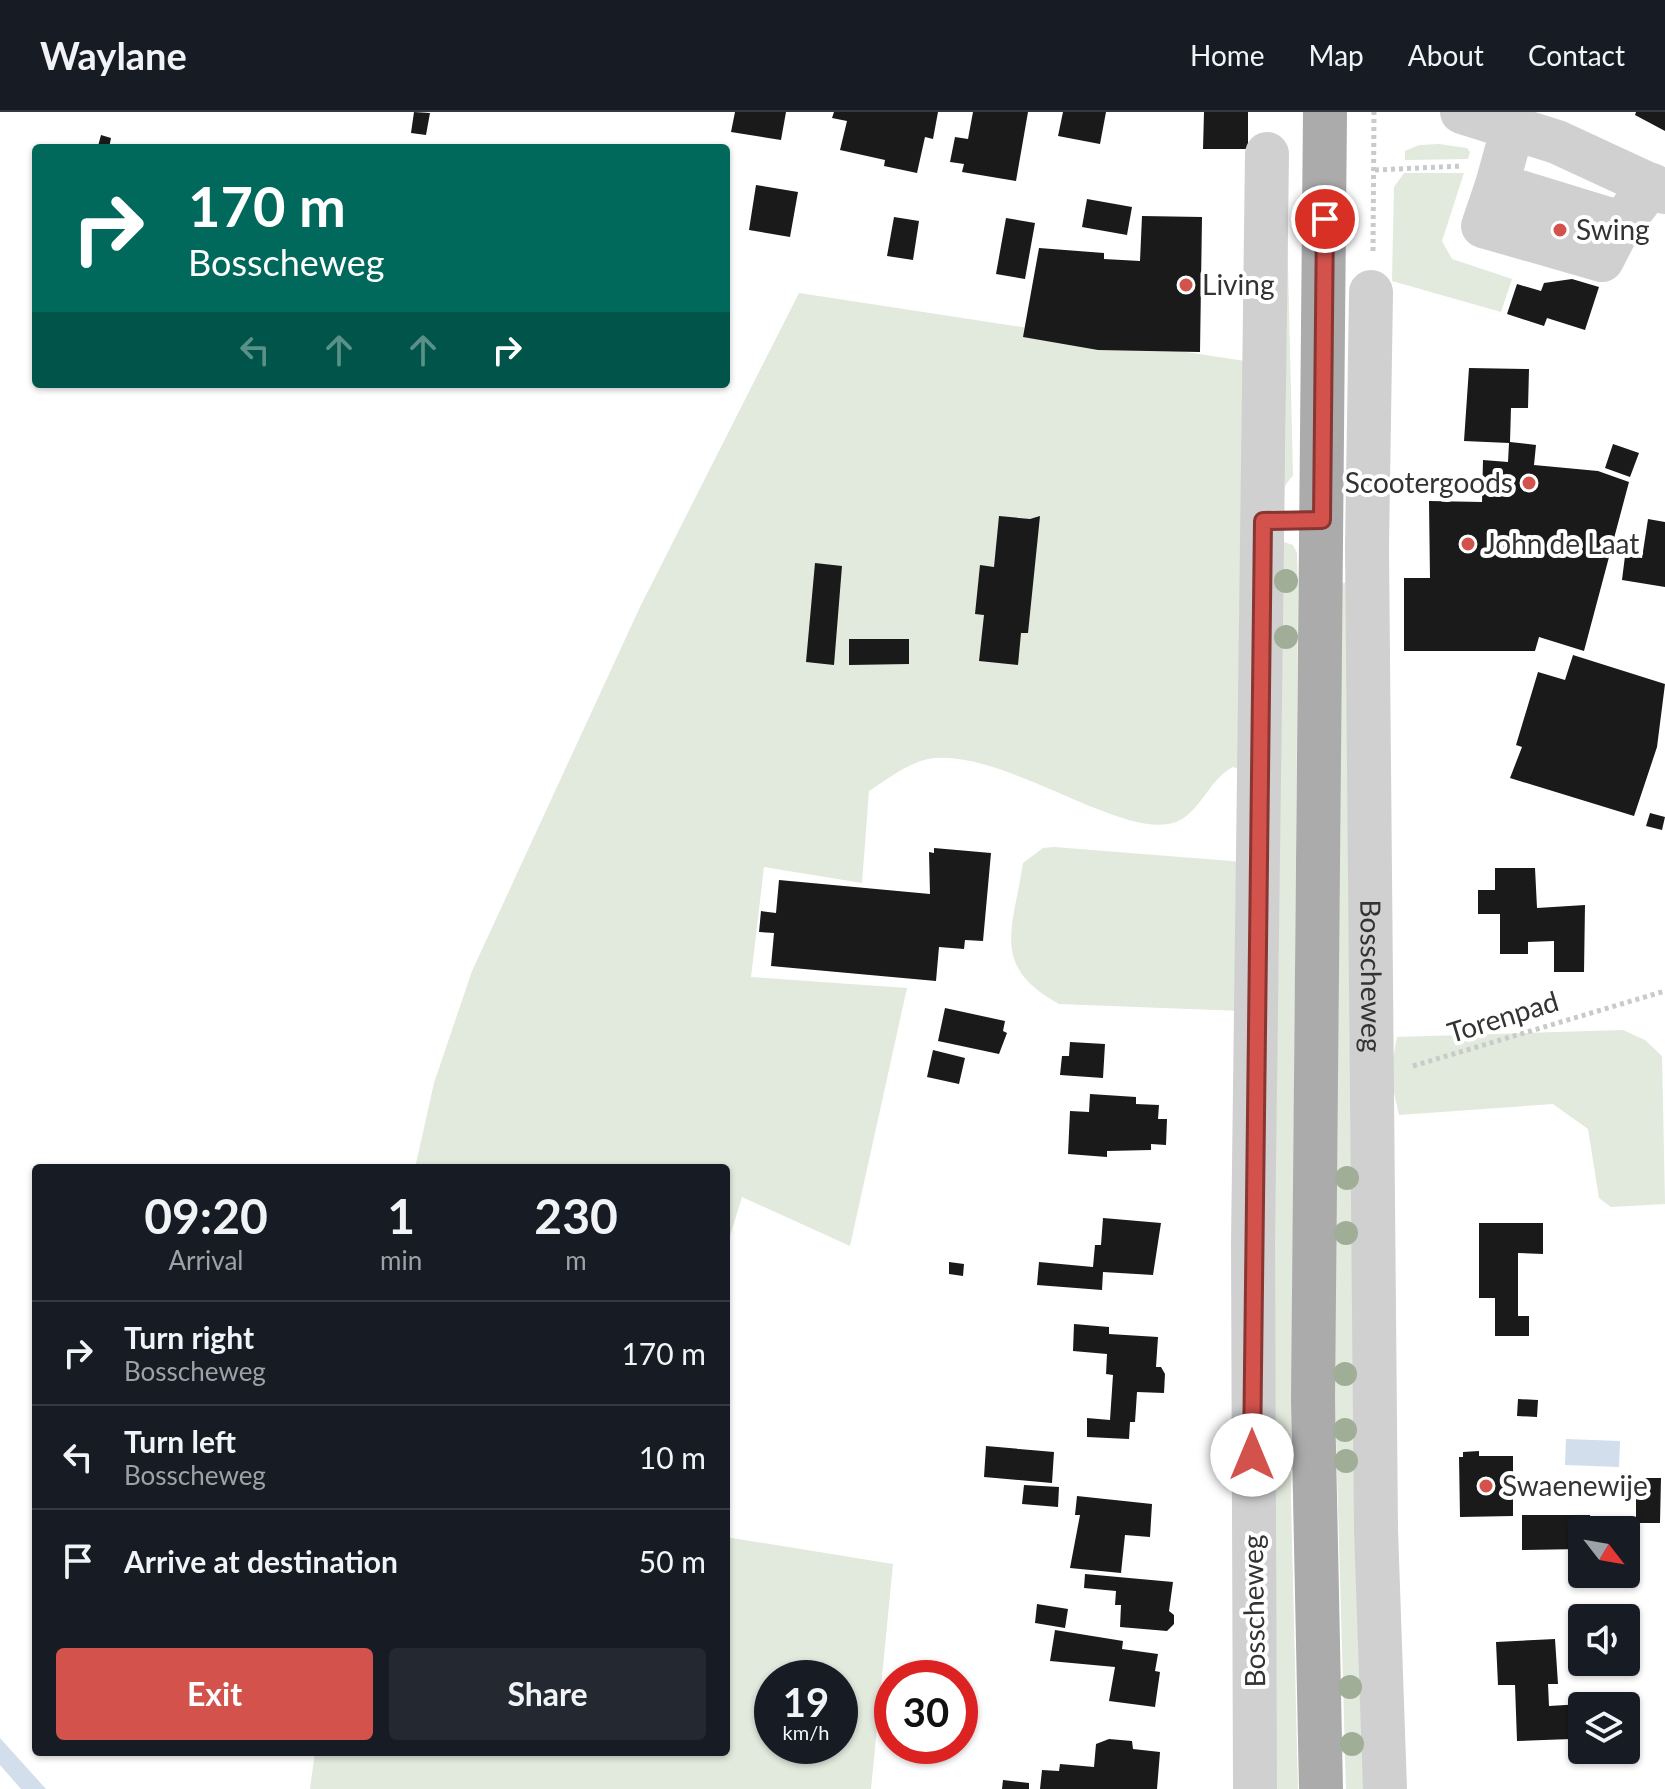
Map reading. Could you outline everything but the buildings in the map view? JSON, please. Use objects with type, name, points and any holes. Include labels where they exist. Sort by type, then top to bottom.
[{"type":"main road","name":"Bosscheweg","points":[[1321,1789],[1313,1400],[1325,112]]},
{"type":"street","points":[[1462,112],[1513,127],[1610,164],[1658,189],[1621,223],[1602,260],[1483,226],[1513,127]]},
{"type":"street","name":"Bosscheweg","points":[[1255,1789],[1253,1259],[1267,154]]},
{"type":"street","name":"Bosscheweg","points":[[1371,292],[1367,547],[1376,1530],[1385,1789]]},
{"type":"street","points":[[1263,521],[1367,547]]},
{"type":"path","points":[[1373,221],[1374,112]]},
{"type":"path","points":[[1375,170],[1468,165],[1513,127]]},
{"type":"path","name":"Torenpad","points":[[1374,1053],[1399,1049],[1398,1071],[1665,991]]},
{"type":"shaded area","points":[[1419,145],[1467,148],[1470,152],[1468,159],[1405,160],[1405,151]]},
{"type":"shaded area","points":[[1404,173],[1464,173],[1442,241],[1452,259],[1512,279],[1501,312],[1392,281],[1394,187]]},
{"type":"shaded area","points":[[1287,225],[1293,475],[1285,486]]},
{"type":"shaded area","points":[[799,293],[1258,363],[1245,771],[1233,767],[1225,772],[1184,818],[1153,825],[1125,819],[990,766],[957,759],[928,759],[905,768],[869,791],[862,883],[764,867],[751,977],[907,988],[850,1246],[742,1197],[730,1236],[730,1164],[416,1164],[434,1083],[472,971],[640,607]]},
{"type":"shaded area","points":[[1276,543],[1293,545],[1297,553],[1298,597],[1291,1499],[1298,1789],[1268,1789]]},
{"type":"shaded area","points":[[1349,581],[1372,1789],[1346,1789],[1334,1366],[1341,584]]},
{"type":"shaded area","points":[[1043,848],[1244,862],[1242,1011],[1059,1004],[1037,990],[1023,975],[1015,960],[1011,944],[1012,927],[1023,863]]},
{"type":"shaded area","points":[[1623,1030],[1645,1040],[1662,1056],[1665,1204],[1611,1207],[1599,1198],[1588,1129],[1553,1104],[1399,1115],[1390,1075],[1397,1037]]},
{"type":"shaded area","points":[[1566,1439],[1620,1441],[1619,1467],[1565,1465]]},
{"type":"shaded area","points":[[730,1538],[893,1564],[884,1660],[874,1660],[871,1789],[310,1789],[314,1756],[730,1756]]},
{"type":"shaded area","points":[[0,1738],[46,1789],[21,1789],[0,1765]]},
{"type":"place","name":"Swing","points":[[1560,230]]},
{"type":"place","name":"Living","points":[[1186,285]]},
{"type":"place","name":"Scootergoods","points":[[1529,483]]},
{"type":"place","name":"John de Laat","points":[[1468,544]]},
{"type":"place","name":"Swaenewije","points":[[1486,1486]]},
{"type":"route","points":[[1252,1455],[1263,521],[1322,520],[1325,219]]}]
